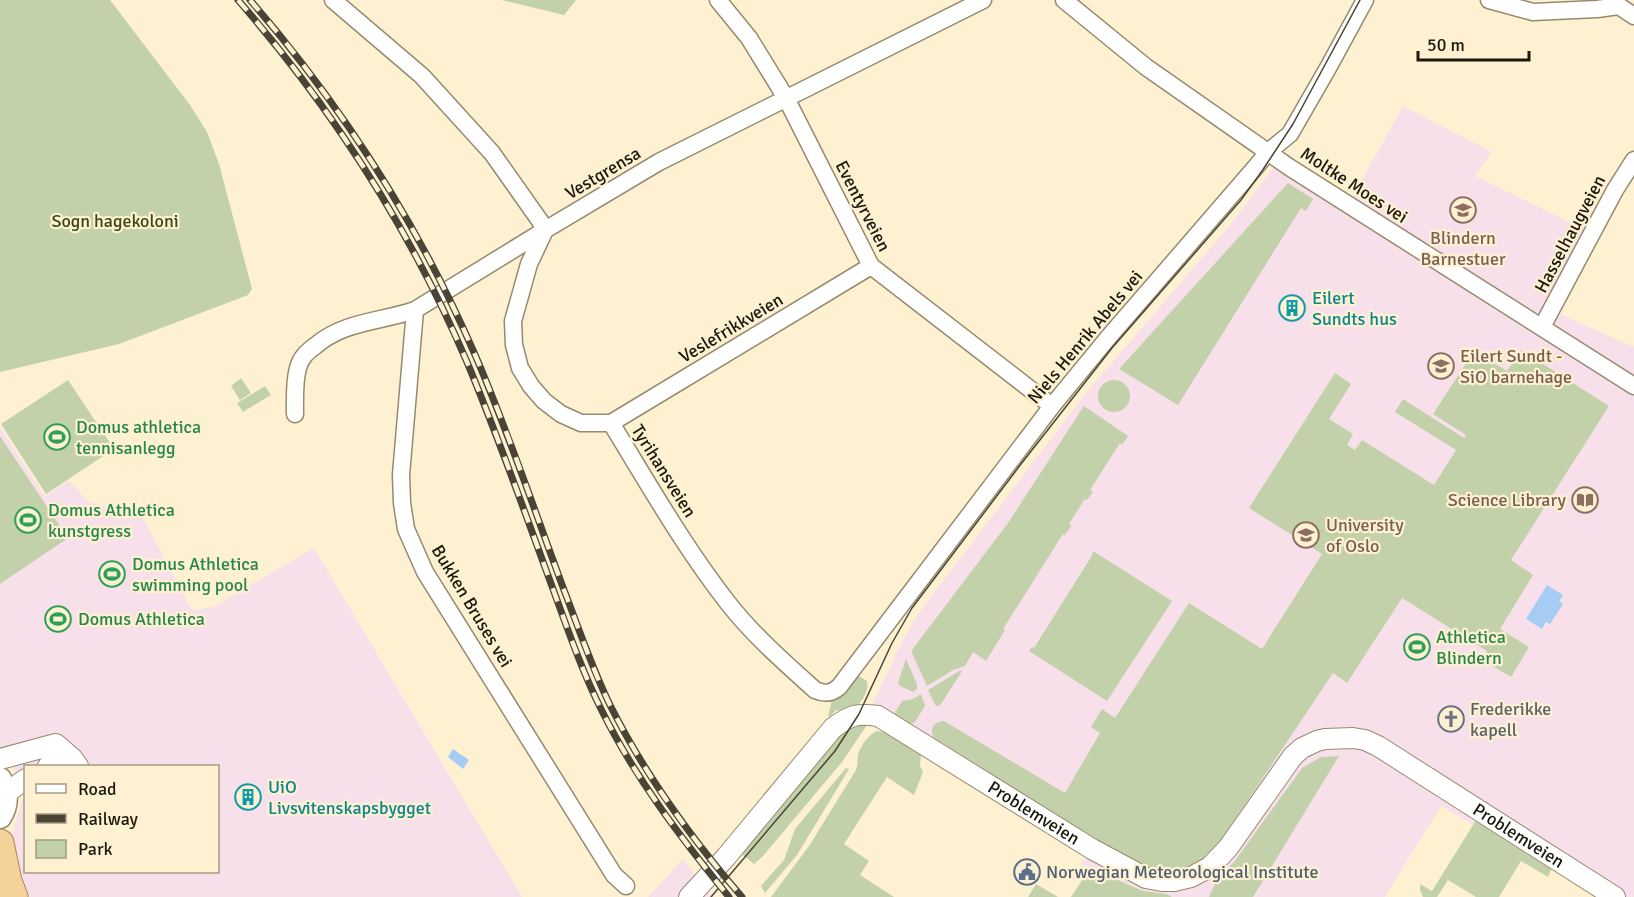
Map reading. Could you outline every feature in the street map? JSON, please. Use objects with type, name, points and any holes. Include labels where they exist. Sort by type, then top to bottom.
[{"type":"highway","points":[[0,843],[14,897]]},
{"type":"main road","points":[[0,817],[4,811],[3,786]]},
{"type":"street","points":[[333,0],[422,76],[492,153],[545,230]]},
{"type":"street","name":"Eventyrveien","points":[[718,0],[749,38],[786,98],[871,266],[1052,406]]},
{"type":"street","name":"Vestgrensa","points":[[295,414],[298,369],[303,356],[326,336],[345,327],[415,310],[659,162],[983,0]]},
{"type":"street","name":"Moltke Moes vei","points":[[1064,0],[1146,67],[1268,152],[1634,386]]},
{"type":"street","name":"Niels Henrik Abels vei","points":[[827,693],[839,687],[1052,406],[1107,339],[1268,152],[1290,134],[1365,0]]},
{"type":"street","points":[[1489,0],[1533,12],[1619,6],[1634,16]]},
{"type":"street","name":"Hasselhaugveien","points":[[1542,327],[1634,159]]},
{"type":"street","name":"Tyrihansveien","points":[[545,230],[529,264],[513,321],[514,345],[520,368],[544,401],[561,414],[581,423],[610,423],[697,560],[728,604],[787,665],[815,690],[827,693]]},
{"type":"street","name":"Veslefrikkveien","points":[[610,423],[871,266]]},
{"type":"street","name":"Bukken Bruses vei","points":[[415,310],[401,475],[406,529],[425,572],[614,875],[626,886]]},
{"type":"street","name":"Problemveien","points":[[689,897],[833,728],[846,718],[859,714],[878,716],[1092,849],[1146,878],[1162,881],[1191,877],[1215,863],[1228,848],[1284,767],[1302,748],[1324,739],[1365,740],[1434,781],[1615,897]]},
{"type":"street","points":[[0,759],[56,744],[75,762]]},
{"type":"street","points":[[50,765],[61,760],[75,762]]},
{"type":"street","points":[[3,786],[24,780]]},
{"type":"shaded area","name":"University of Oslo","points":[[1403,106],[1492,152],[1475,176],[1592,233],[1551,310],[1634,347],[1634,897],[1604,897],[1478,818],[1473,825],[1441,806],[1385,897],[1172,897],[1167,894],[1143,891],[1080,863],[1092,849],[868,714],[899,648],[927,602],[1082,398],[1231,224],[1279,160],[1348,205]]},
{"type":"shaded area","points":[[0,427],[45,496],[69,480],[87,501],[143,518],[192,610],[213,607],[314,548],[522,897],[25,897],[12,854],[12,838],[24,795],[24,873],[219,873],[219,765],[24,765],[24,790],[3,747],[0,747]]},
{"type":"shaded area","points":[[683,859],[714,897],[648,897]]},
{"type":"green space","name":"Sogn hagekoloni","points":[[0,0],[110,0],[190,105],[207,132],[219,164],[252,289],[248,295],[119,344],[0,372]]},
{"type":"green space","points":[[502,0],[576,0],[564,15]]},
{"type":"green space","points":[[1288,183],[1313,199],[1306,211],[1301,208],[1178,405],[1119,369]]},
{"type":"green space","points":[[1521,350],[1609,406],[1511,560],[1533,575],[1500,629],[1529,647],[1511,677],[1482,660],[1487,651],[1402,598],[1347,683],[1333,673],[1216,848],[1190,866],[1172,870],[1140,867],[933,737],[934,726],[944,721],[1065,793],[1100,733],[1091,727],[1102,709],[1115,718],[1189,603],[1262,649],[1322,554],[1249,508],[1335,373],[1351,384],[1329,419],[1353,434],[1347,445],[1355,450],[1362,440],[1434,485],[1456,450],[1395,412],[1403,399],[1464,438],[1466,435],[1433,414],[1474,351],[1507,371]]},
{"type":"green space","points":[[241,378],[251,393],[240,400],[231,386]]},
{"type":"green space","name":"Domus athletica tennisanlegg","points":[[68,380],[114,449],[46,494],[1,424]]},
{"type":"green space","points":[[1114,380],[1126,384],[1130,396],[1126,408],[1114,412],[1102,408],[1098,396],[1102,384]]},
{"type":"green space","points":[[265,386],[271,395],[243,412],[237,403]]},
{"type":"green space","points":[[1084,406],[1128,436],[1122,445],[1120,443],[1090,490],[1093,492],[1087,500],[1085,499],[1069,524],[1071,526],[1065,535],[1063,534],[1003,629],[1005,630],[986,661],[973,652],[965,666],[953,670],[927,686],[912,650],[1008,523]]},
{"type":"green space","name":"Domus Athletica kunstgress","points":[[0,436],[68,538],[0,584]]},
{"type":"green space","points":[[1093,551],[1172,601],[1107,701],[1029,651],[1032,647],[1034,648]]},
{"type":"green space","points":[[906,659],[917,684],[917,689],[913,692],[898,683]]},
{"type":"green space","points":[[961,670],[941,704],[935,705],[928,690]]},
{"type":"green space","points":[[857,675],[867,681],[867,690],[861,702],[839,711],[836,710],[830,717],[828,716],[832,700]]},
{"type":"green space","points":[[921,694],[925,706],[915,722],[910,724],[894,714],[902,701],[913,699]]},
{"type":"green space","points":[[869,722],[842,762],[763,856],[754,864],[738,851],[835,738],[851,725]]},
{"type":"green space","points":[[877,731],[884,732],[921,754],[920,766],[923,772],[914,795],[887,777],[844,844],[869,861],[860,875],[894,897],[771,897],[809,846],[856,770],[858,755],[863,744]]},
{"type":"green space","points":[[1339,756],[1253,897],[1209,897],[1218,877],[1234,862],[1302,768],[1321,757]]},
{"type":"green space","points":[[846,768],[849,769],[797,855],[765,893],[761,886],[784,860],[795,829]]},
{"type":"green space","points":[[1478,817],[1549,864],[1551,870],[1548,877],[1521,861],[1499,897],[1476,897],[1448,880],[1437,897],[1423,897],[1420,884],[1432,891]]},
{"type":"green space","points":[[1090,868],[1143,891],[1167,894],[1172,897],[1071,897]]},
{"type":"green space","points":[[1036,884],[1058,897],[1028,897]]},
{"type":"water","points":[[1547,585],[1563,595],[1559,601],[1563,604],[1550,624],[1546,622],[1542,629],[1526,619]]},
{"type":"water","points":[[453,749],[469,760],[463,769],[448,757]]},
{"type":"tram line","points":[[711,897],[835,751],[859,714],[892,643],[912,608],[1021,464],[1112,348],[1241,200],[1262,171],[1293,124],[1360,0]]},
{"type":"railway","points":[[238,0],[305,83],[337,127],[394,217],[445,313],[467,362],[576,650],[601,709],[629,759],[660,807],[729,897]]},
{"type":"railway","points":[[250,0],[317,83],[348,126],[377,170],[430,261],[488,386],[597,677],[610,705],[638,756],[670,805],[742,897]]},
{"type":"place","name":"Blindern Barnestuer","points":[[1463,210]]},
{"type":"place","name":"Eilert Sundts hus","points":[[1292,308]]},
{"type":"place","name":"Eilert Sundt - SiO barnehage","points":[[1441,366]]},
{"type":"place","name":"Domus athletica tennisanlegg","points":[[57,437]]},
{"type":"place","name":"Science Library","points":[[1585,500]]},
{"type":"place","name":"Domus Athletica kunstgress","points":[[28,520]]},
{"type":"place","name":"University of Oslo","points":[[1306,535]]},
{"type":"place","name":"Domus Athletica swimming pool","points":[[112,574]]},
{"type":"place","name":"Domus Athletica","points":[[58,619]]},
{"type":"place","name":"Athletica Blindern","points":[[1417,647]]},
{"type":"place","name":"Frederikke kapell","points":[[1451,719]]},
{"type":"place","name":"UiO Livsvitenskapsbygget","points":[[248,797]]},
{"type":"place","name":"Norwegian Meteorological Institute","points":[[1027,872]]}]
